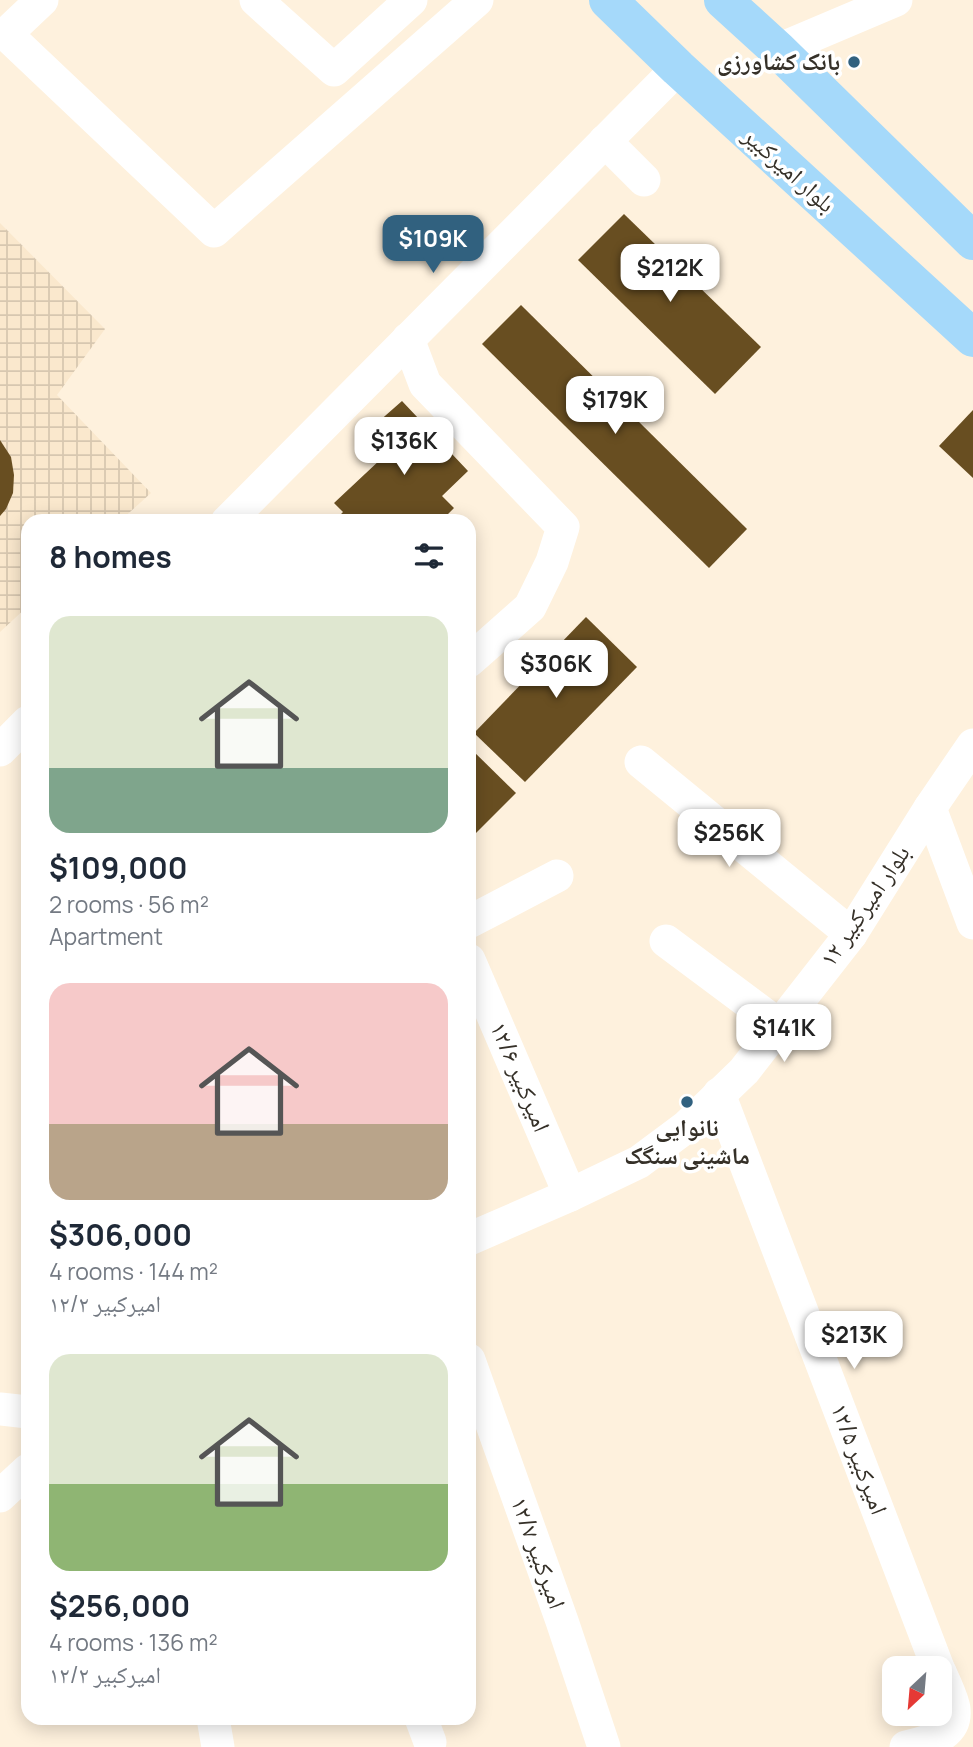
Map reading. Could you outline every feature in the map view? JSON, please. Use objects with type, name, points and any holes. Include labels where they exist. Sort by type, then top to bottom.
[{"type":"main road","name":"بلوار امیرکبیر","points":[[608,0],[678,68],[973,338]]},
{"type":"main road","points":[[723,0],[778,50],[973,241]]},
{"type":"street","points":[[43,0],[6,34],[214,231],[477,0]]},
{"type":"street","points":[[256,0],[334,70],[411,0]]},
{"type":"street","points":[[778,50],[896,0]]},
{"type":"street","points":[[235,514],[678,68]]},
{"type":"street","points":[[605,141],[644,180]]},
{"type":"street","points":[[408,339],[425,384],[563,527],[552,562],[530,607],[476,656]]},
{"type":"street","points":[[0,750],[21,729]]},
{"type":"street","name":"۱۲ بلوار امیرکبیر","points":[[476,1236],[639,1161],[686,1127],[744,1071],[850,934],[973,745]]},
{"type":"street","points":[[641,762],[850,934]]},
{"type":"street","points":[[930,808],[973,923]]},
{"type":"street","points":[[476,918],[557,876]]},
{"type":"street","points":[[666,941],[779,1026]]},
{"type":"street","name":"۱۲/۶ امیرکبیر","points":[[476,976],[570,1195]]},
{"type":"street","name":"۱۲/۵ امیرکبیر","points":[[719,1094],[934,1656]]},
{"type":"street","name":"۱۲/۷ امیرکبیر","points":[[476,1380],[562,1620],[604,1747]]},
{"type":"street","points":[[0,1409],[21,1411]]},
{"type":"street","points":[[0,1496],[21,1476]]},
{"type":"street","name":"۱۲/۵ امیرکبیر","points":[[952,1704],[952,1724]]},
{"type":"street","points":[[215,1725],[218,1747]]},
{"type":"street","name":"۱۲/۵ امیرکبیر","points":[[906,1747],[937,1739],[950,1726]]},
{"type":"shaded area","points":[[0,223],[105,329],[57,395],[151,493],[128,514],[21,514],[21,612],[0,632]]},
{"type":"building","points":[[624,214],[761,347],[715,394],[578,260]]},
{"type":"building","points":[[521,305],[747,529],[709,568],[482,344]]},
{"type":"building","points":[[402,401],[468,471],[442,496],[454,508],[448,514],[341,514],[343,512],[334,503],[397,444],[377,423]]},
{"type":"building","points":[[973,410],[973,478],[939,446]]},
{"type":"building","points":[[0,440],[11,457],[14,475],[13,493],[0,516]]},
{"type":"building","points":[[586,617],[637,667],[525,782],[476,735],[476,731]]},
{"type":"building","points":[[476,754],[516,793],[476,833]]},
{"type":"place","name":"بانک کشاورزی","points":[[854,62]]},
{"type":"place","name":"نانوایی ماشینی سنگک","points":[[687,1102]]}]
